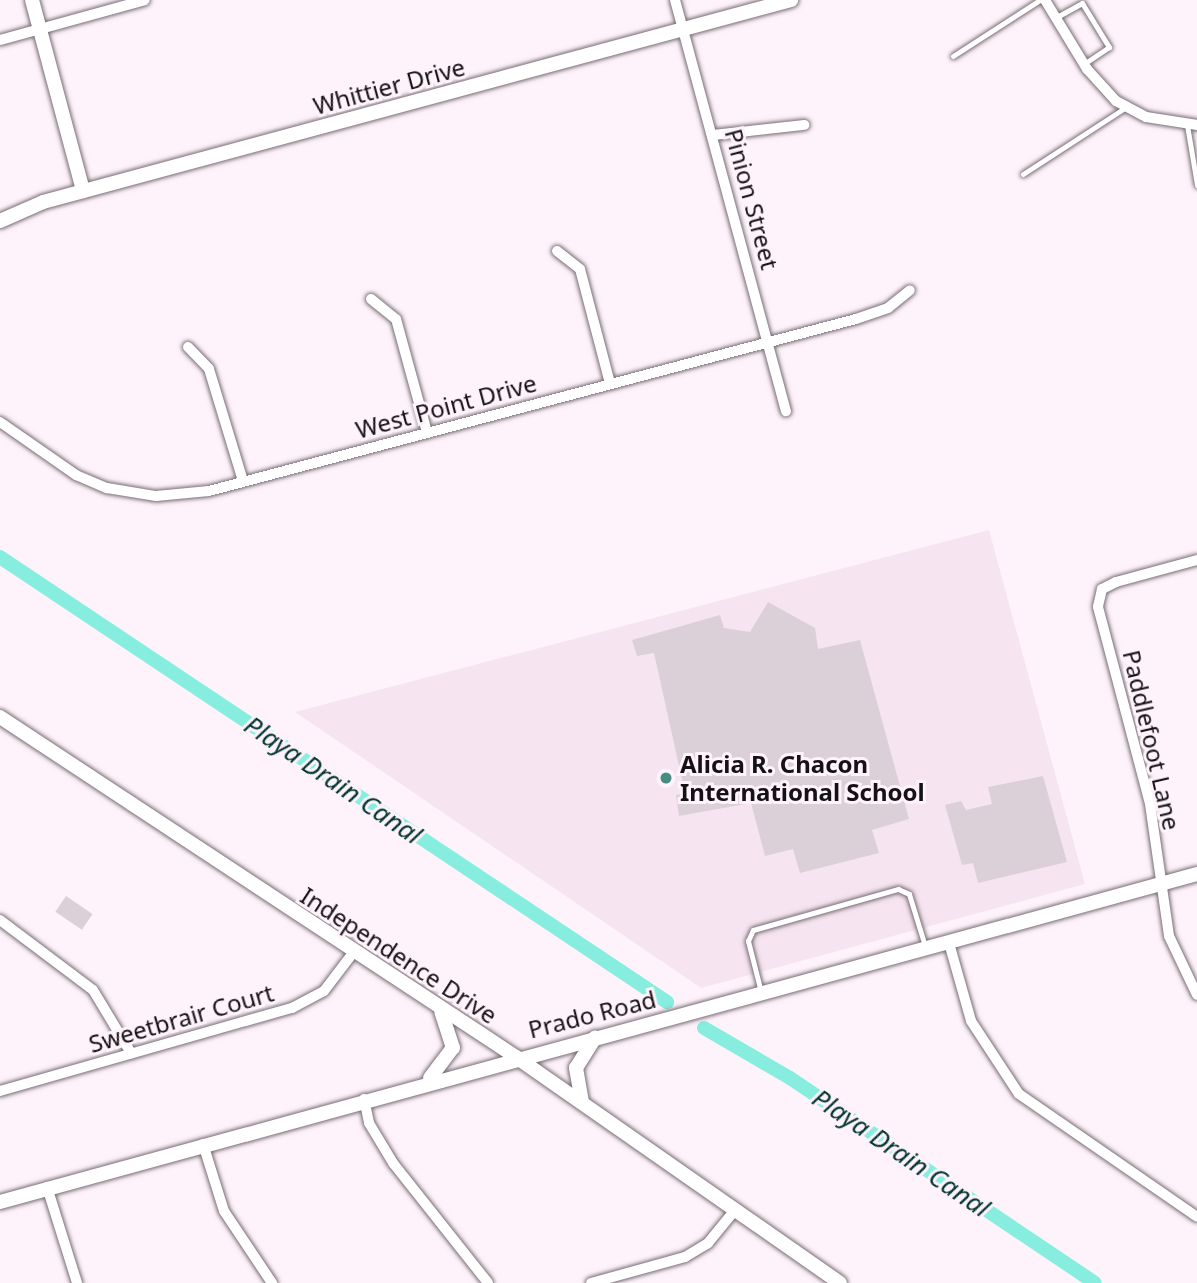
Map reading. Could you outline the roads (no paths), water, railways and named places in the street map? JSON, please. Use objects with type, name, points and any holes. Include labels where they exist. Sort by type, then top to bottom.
[{"type":"street","points":[[32,0],[83,191]]},
{"type":"street","points":[[0,40],[145,0]]},
{"type":"street","name":"Pinion Street","points":[[675,0],[786,411]]},
{"type":"street","name":"Whittier Drive","points":[[0,221],[83,191],[791,0]]},
{"type":"street","points":[[1042,0],[1084,64],[1126,107],[1192,125]]},
{"type":"street","points":[[713,135],[804,125]]},
{"type":"street","points":[[556,251],[580,269],[610,383]]},
{"type":"street","name":"West Point Drive","points":[[0,422],[76,475],[107,488],[177,496],[243,481],[867,315],[911,290]]},
{"type":"street","points":[[371,299],[396,319],[427,432]]},
{"type":"street","points":[[188,348],[209,369],[243,481]]},
{"type":"street","name":"Paddlefoot Lane","points":[[1197,560],[1116,582],[1099,597],[1150,804],[1158,885],[1176,956],[1197,995]]},
{"type":"street","name":"Independence Drive","points":[[0,717],[353,953],[516,1057],[840,1283]]},
{"type":"street","name":"Prado Road","points":[[0,1202],[47,1186],[516,1057],[926,950],[1197,874]]},
{"type":"street","points":[[0,920],[93,990],[131,1053]]},
{"type":"street","points":[[949,943],[971,1021],[1019,1094],[1197,1217]]},
{"type":"street","name":"Sweetbrair Court","points":[[0,1091],[292,1008],[324,991],[353,953]]},
{"type":"street","points":[[425,1082],[453,1048],[438,1008]]},
{"type":"street","points":[[582,1102],[576,1068],[595,1037]]},
{"type":"street","points":[[364,1100],[369,1123],[393,1163],[488,1283]]},
{"type":"street","points":[[203,1144],[223,1211],[272,1283]]},
{"type":"street","points":[[47,1186],[77,1283]]},
{"type":"street","points":[[591,1283],[685,1257],[708,1243],[735,1210]]},
{"type":"lane","points":[[953,56],[1042,0]]},
{"type":"lane","points":[[1055,18],[1082,3],[1109,47],[1084,64]]},
{"type":"lane","points":[[1023,174],[1126,107]]},
{"type":"lane","points":[[1192,125],[1197,185]]},
{"type":"lane","points":[[762,994],[748,942],[753,930],[898,889],[909,894],[926,950]]},
{"type":"waterway","name":"Playa Drain Canal","points":[[0,557],[667,1002]]},
{"type":"waterway","name":"Playa Drain Canal","points":[[704,1028],[790,1078],[1095,1283]]},
{"type":"place","name":"Alicia R. Chacon International School","points":[[666,778]]}]
